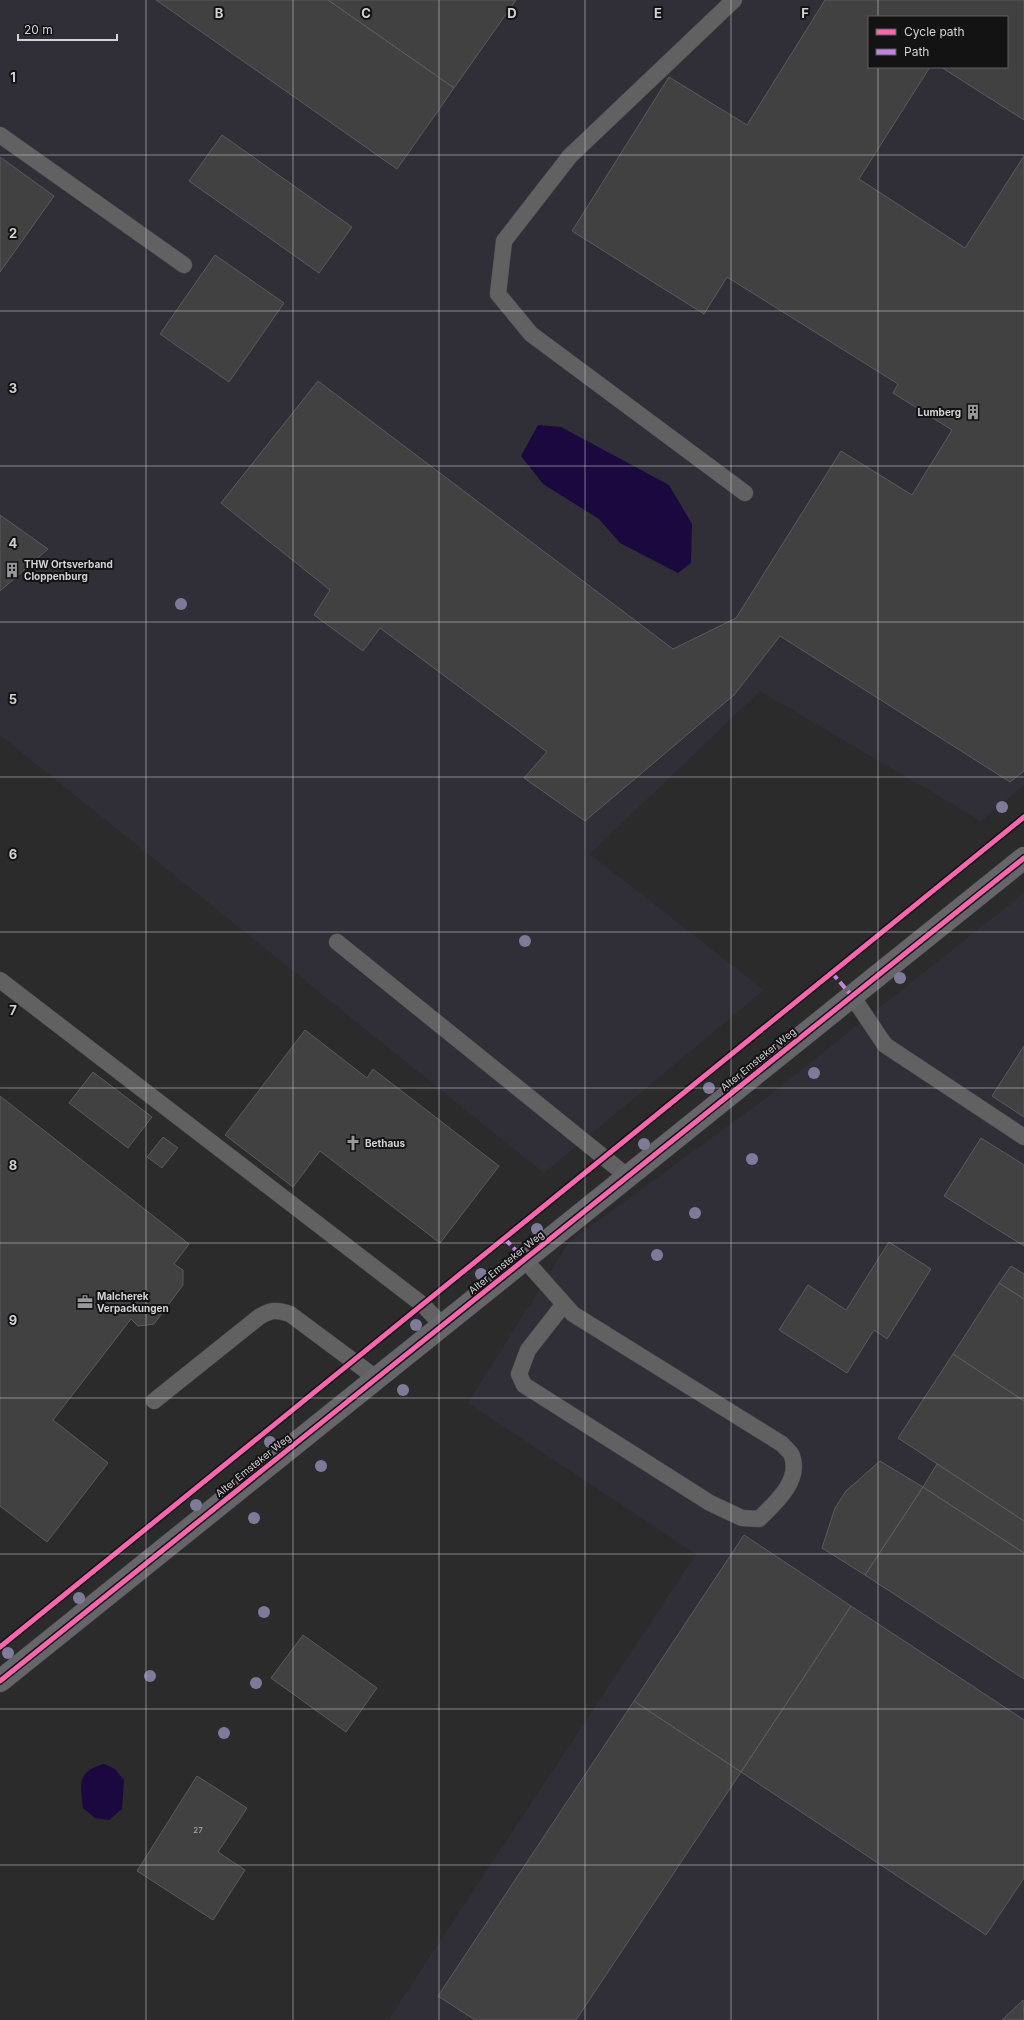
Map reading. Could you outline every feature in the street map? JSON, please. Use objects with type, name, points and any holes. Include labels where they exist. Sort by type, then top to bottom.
[{"type":"street","name":"Alter Emsteker Weg","points":[[0,1681],[1024,858]]},
{"type":"lane","points":[[734,0],[570,156],[504,241],[498,294],[531,334],[745,493]]},
{"type":"lane","points":[[0,135],[184,265]]},
{"type":"lane","points":[[337,942],[627,1176]]},
{"type":"lane","points":[[0,980],[423,1305],[442,1325]]},
{"type":"lane","points":[[852,996],[885,1045],[1024,1137]]},
{"type":"lane","points":[[524,1259],[573,1314],[782,1444],[792,1455],[794,1468],[792,1478],[781,1497],[759,1519],[742,1518],[710,1504],[524,1385],[519,1374],[528,1350],[564,1304]]},
{"type":"lane","points":[[154,1401],[259,1317],[271,1310],[282,1311],[290,1314],[376,1378]]},
{"type":"shaded area","points":[[0,0],[1024,0],[1024,785],[981,821],[760,691],[590,854],[764,990],[544,1173],[0,735]]},
{"type":"shaded area","points":[[538,425],[561,427],[669,485],[692,524],[691,563],[678,573],[620,543],[599,519],[543,484],[521,456]]},
{"type":"shaded area","points":[[1024,893],[1024,2020],[388,2020],[696,1554],[468,1403],[569,1242],[762,1101]]},
{"type":"shaded area","points":[[104,1764],[115,1769],[124,1780],[122,1809],[109,1820],[95,1818],[83,1808],[81,1792],[82,1780],[89,1770]]},
{"type":"building","points":[[156,0],[328,0],[454,88],[397,169]]},
{"type":"building","points":[[328,0],[516,0],[454,88]]},
{"type":"building","name":"Lumberg","points":[[825,0],[1024,0],[1024,120],[943,68],[1008,68],[1008,16],[868,16],[868,68],[929,68],[859,179],[965,248],[1024,156],[1024,771],[1010,782],[780,636],[734,695],[585,821],[524,778],[547,752],[380,628],[363,651],[314,615],[330,590],[221,503],[318,381],[673,649],[736,618],[841,451],[912,495],[952,430],[893,393],[898,384],[727,277],[704,314],[572,231],[669,77],[747,125]]},
{"type":"building","points":[[222,135],[352,227],[319,273],[189,181]]},
{"type":"building","points":[[0,157],[54,196],[0,272]]},
{"type":"building","points":[[215,255],[284,303],[229,382],[160,334]]},
{"type":"building","name":"THW Ortsverband Cloppenburg","points":[[0,515],[48,549],[0,591]]},
{"type":"building","name":"Bethaus","points":[[305,1030],[367,1078],[373,1069],[499,1166],[440,1243],[320,1151],[293,1187],[225,1135]]},
{"type":"building","points":[[1024,1046],[1024,1117],[992,1096]]},
{"type":"building","points":[[93,1072],[152,1117],[128,1148],[69,1103]]},
{"type":"building","name":"Malcherek Verpackungen","points":[[0,1096],[189,1244],[174,1264],[183,1270],[183,1285],[154,1324],[138,1326],[131,1319],[53,1420],[108,1463],[47,1542],[0,1506]]},
{"type":"building","points":[[163,1137],[178,1148],[162,1168],[147,1157]]},
{"type":"building","points":[[981,1138],[1024,1165],[1024,1246],[944,1196]]},
{"type":"building","points":[[889,1242],[931,1269],[887,1339],[874,1330],[847,1373],[779,1330],[808,1285],[846,1310]]},
{"type":"building","points":[[1011,1266],[1024,1274],[1024,1299],[999,1283]]},
{"type":"building","points":[[999,1283],[1024,1299],[1024,1401],[953,1354]]},
{"type":"building","points":[[953,1354],[1024,1401],[1024,1521],[898,1438]]},
{"type":"building","points":[[880,1461],[923,1487],[865,1575],[822,1548],[835,1508],[846,1491]]},
{"type":"building","points":[[937,1464],[1024,1521],[1024,1553],[923,1487]]},
{"type":"building","points":[[923,1487],[1024,1553],[1024,1679],[865,1575]]},
{"type":"building","points":[[744,1535],[851,1606],[741,1772],[634,1701]]},
{"type":"building","points":[[851,1606],[1024,1720],[1024,1878],[986,1935],[741,1772]]},
{"type":"building","points":[[303,1635],[377,1688],[346,1732],[271,1678]]},
{"type":"building","points":[[634,1701],[741,1772],[576,2020],[475,2020],[438,1996]]},
{"type":"building","points":[[197,1776],[247,1808],[218,1852],[245,1870],[213,1920],[137,1871]]},
{"type":"building","points":[[1023,2000],[1024,2020],[1002,2020]]},
{"type":"marked path","points":[[832,973],[852,996]]},
{"type":"marked path","points":[[505,1239],[524,1259]]},
{"type":"cycle path","points":[[0,1647],[1024,817]]},
{"type":"cycle path","points":[[0,1681],[1024,858]]},
{"type":"place","name":"Lumberg","points":[[973,412]]},
{"type":"place","name":"THW Ortsverband Cloppenburg","points":[[12,570]]},
{"type":"place","name":"Bethaus","points":[[353,1143]]},
{"type":"place","name":"Malcherek Verpackungen","points":[[85,1302]]}]
